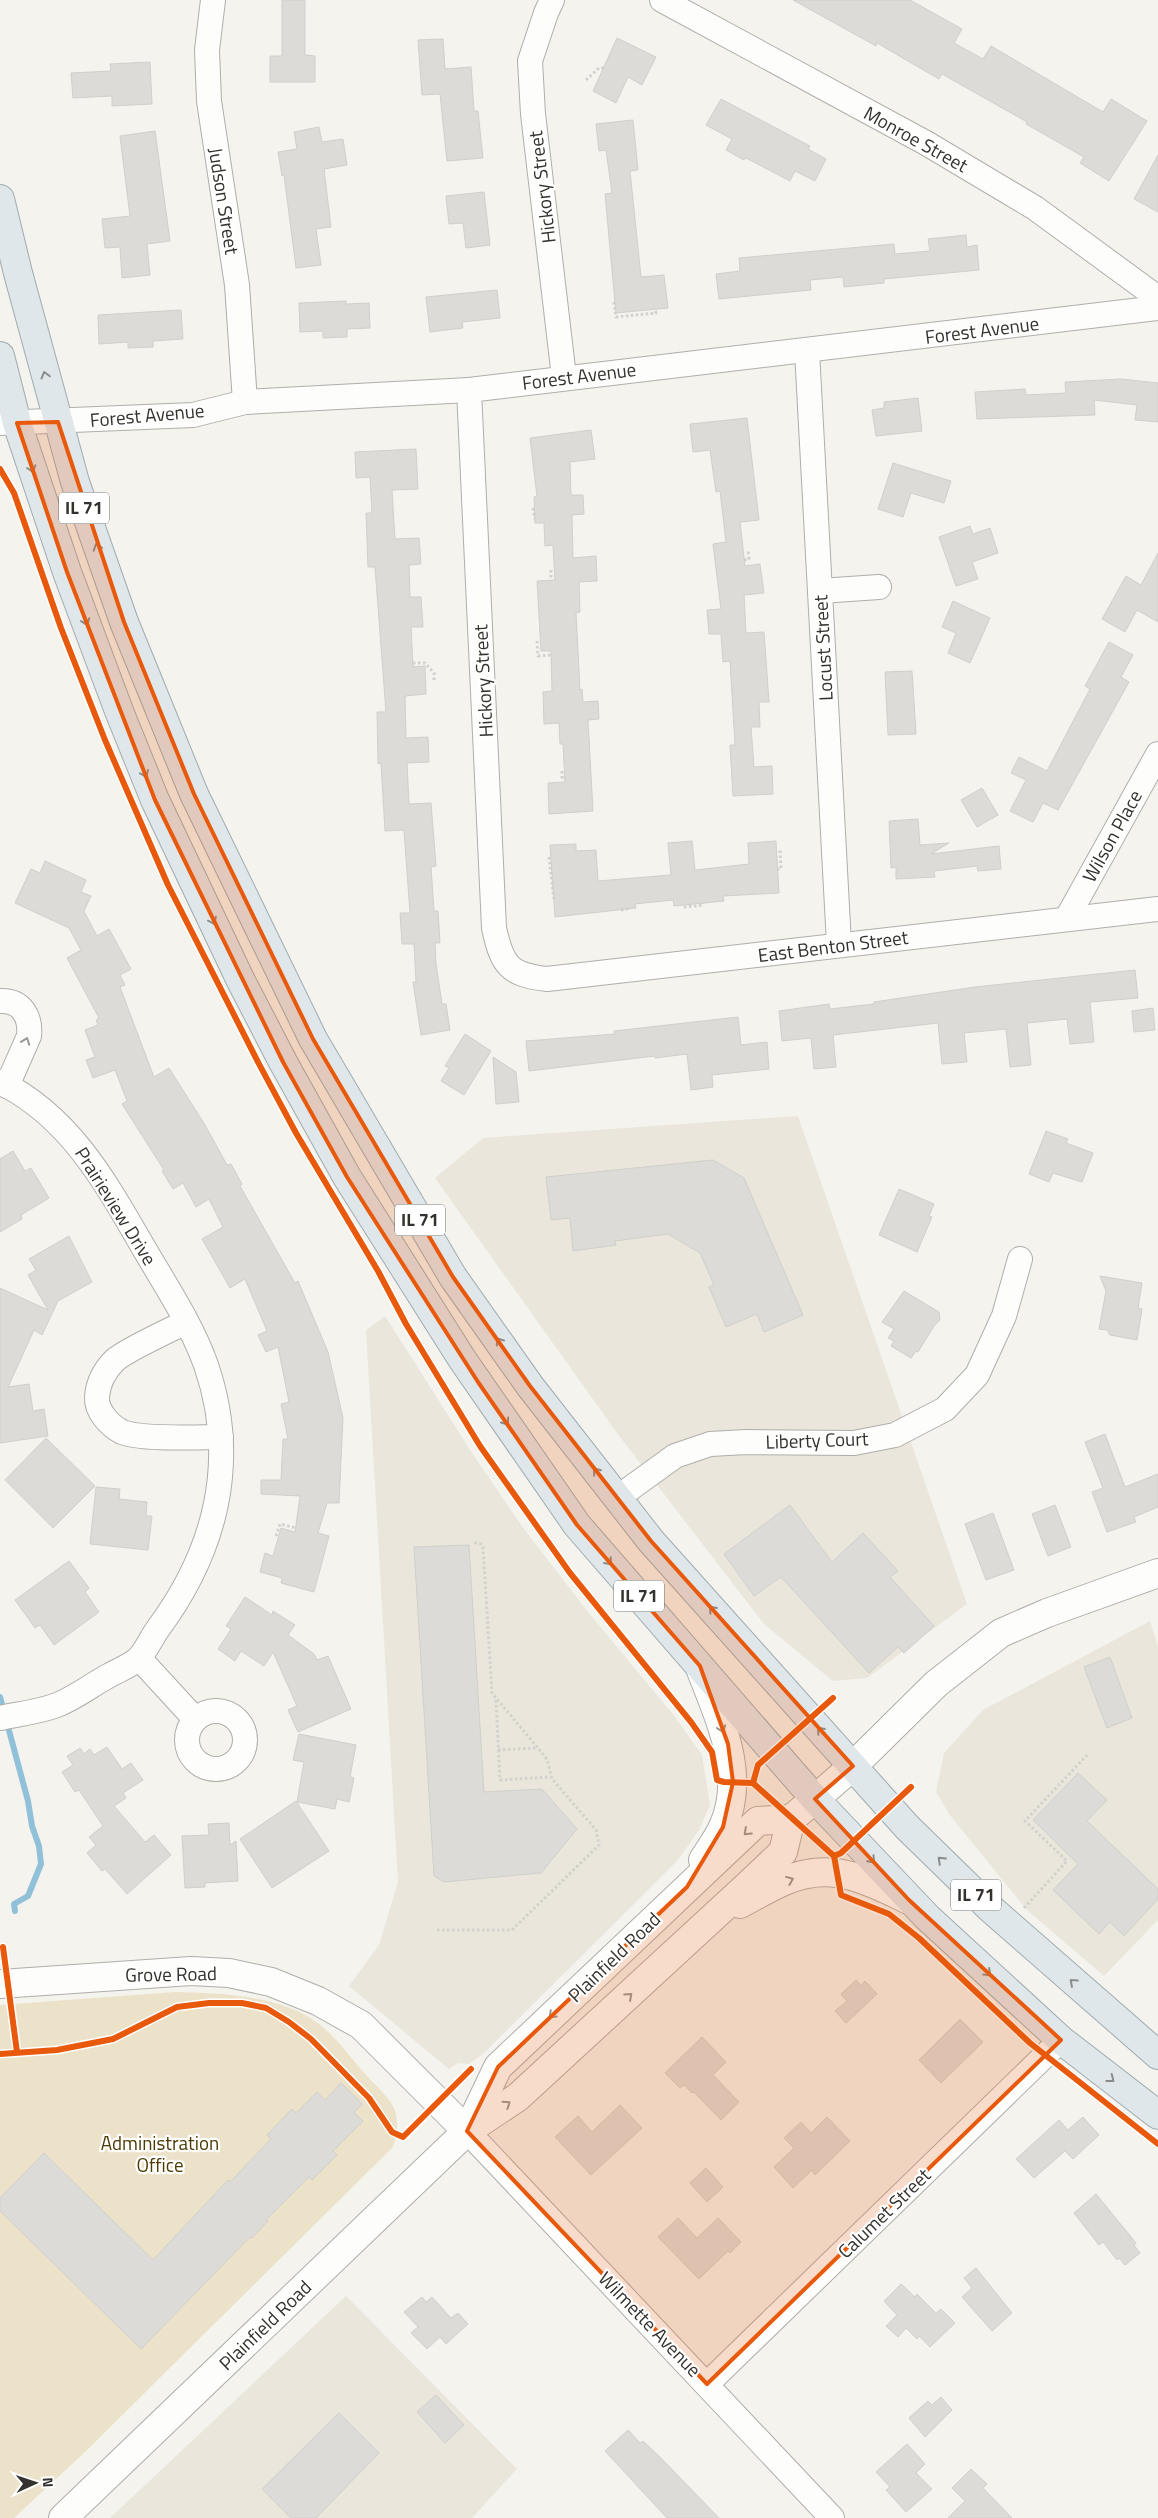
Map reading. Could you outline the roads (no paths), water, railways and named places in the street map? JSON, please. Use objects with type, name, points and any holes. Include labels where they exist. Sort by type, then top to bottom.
[{"type":"main road","name":"IL 71","points":[[0,198],[75,482],[124,622],[190,785],[314,1039],[454,1277],[530,1386],[651,1541],[906,1827],[991,1909],[1158,2055]]},
{"type":"main road","name":"IL 71","points":[[0,356],[9,423],[67,572],[118,711],[155,800],[240,979],[347,1178],[478,1382],[577,1525],[815,1799],[909,1900],[1061,2040],[1158,2115]]},
{"type":"main road","points":[[791,1818],[853,1766],[936,1684],[1001,1634],[1047,1613],[1158,1573]]},
{"type":"main road","points":[[687,1887],[723,1827],[730,1806],[733,1782],[728,1744],[700,1666]]},
{"type":"main road","name":"Plainfield Road","points":[[63,2518],[467,2132],[518,2097],[783,1852],[791,1818],[758,1821],[498,2067],[467,2132]]},
{"type":"main road","points":[[714,1917],[787,1881],[806,1874],[828,1872],[867,1881],[909,1900]]},
{"type":"main road","name":"Grove Road","points":[[0,1984],[191,1970],[229,1973],[271,1982],[318,2001],[361,2024],[467,2132]]},
{"type":"street","name":"Judson Street","points":[[213,0],[206,50],[208,101],[237,285],[245,402]]},
{"type":"street","name":"Hickory Street","points":[[552,0],[530,61],[533,114],[564,377]]},
{"type":"street","name":"Monroe Street","points":[[662,0],[926,144],[1035,208],[1158,298]]},
{"type":"street","name":"Forest Avenue","points":[[9,423],[194,415],[245,402],[469,390],[564,377],[807,351],[1158,308]]},
{"type":"street","name":"Locust Street","points":[[807,351],[839,944]]},
{"type":"street","name":"Hickory Street","points":[[469,390],[494,928],[500,953],[511,968]]},
{"type":"street","points":[[820,591],[879,587]]},
{"type":"street","name":"Wilson Place","points":[[1067,918],[1158,754]]},
{"type":"street","name":"East Benton Street","points":[[511,968],[526,977],[547,979],[839,944],[1158,909]]},
{"type":"street","name":"Prairieview Drive","points":[[0,1001],[14,1003],[23,1010],[29,1020],[30,1028],[29,1036],[4,1084],[51,1117],[96,1166],[186,1322],[206,1364],[221,1437],[222,1471],[217,1504],[199,1560],[170,1613],[139,1658],[56,1706],[10,1716]]},
{"type":"street","name":"Liberty Court","points":[[617,1498],[675,1456],[710,1444],[746,1442],[854,1443],[895,1435],[945,1409],[977,1375],[1004,1316],[1020,1259]]},
{"type":"street","points":[[186,1322],[116,1359],[104,1373],[98,1390],[97,1401],[99,1410],[109,1422],[123,1432],[144,1435],[221,1437]]},
{"type":"street","points":[[139,1658],[195,1719]]},
{"type":"street","name":"Calumet Street","points":[[707,2384],[1061,2040]]},
{"type":"street","name":"Wilmette Avenue","points":[[467,2132],[832,2518]]},
{"type":"waterway","points":[[0,1697],[28,1801],[32,1826],[39,1846],[41,1864],[28,1896],[14,1904],[15,1911]]},
{"type":"park label","name":"Administration Office","points":[[160,2154]]}]
